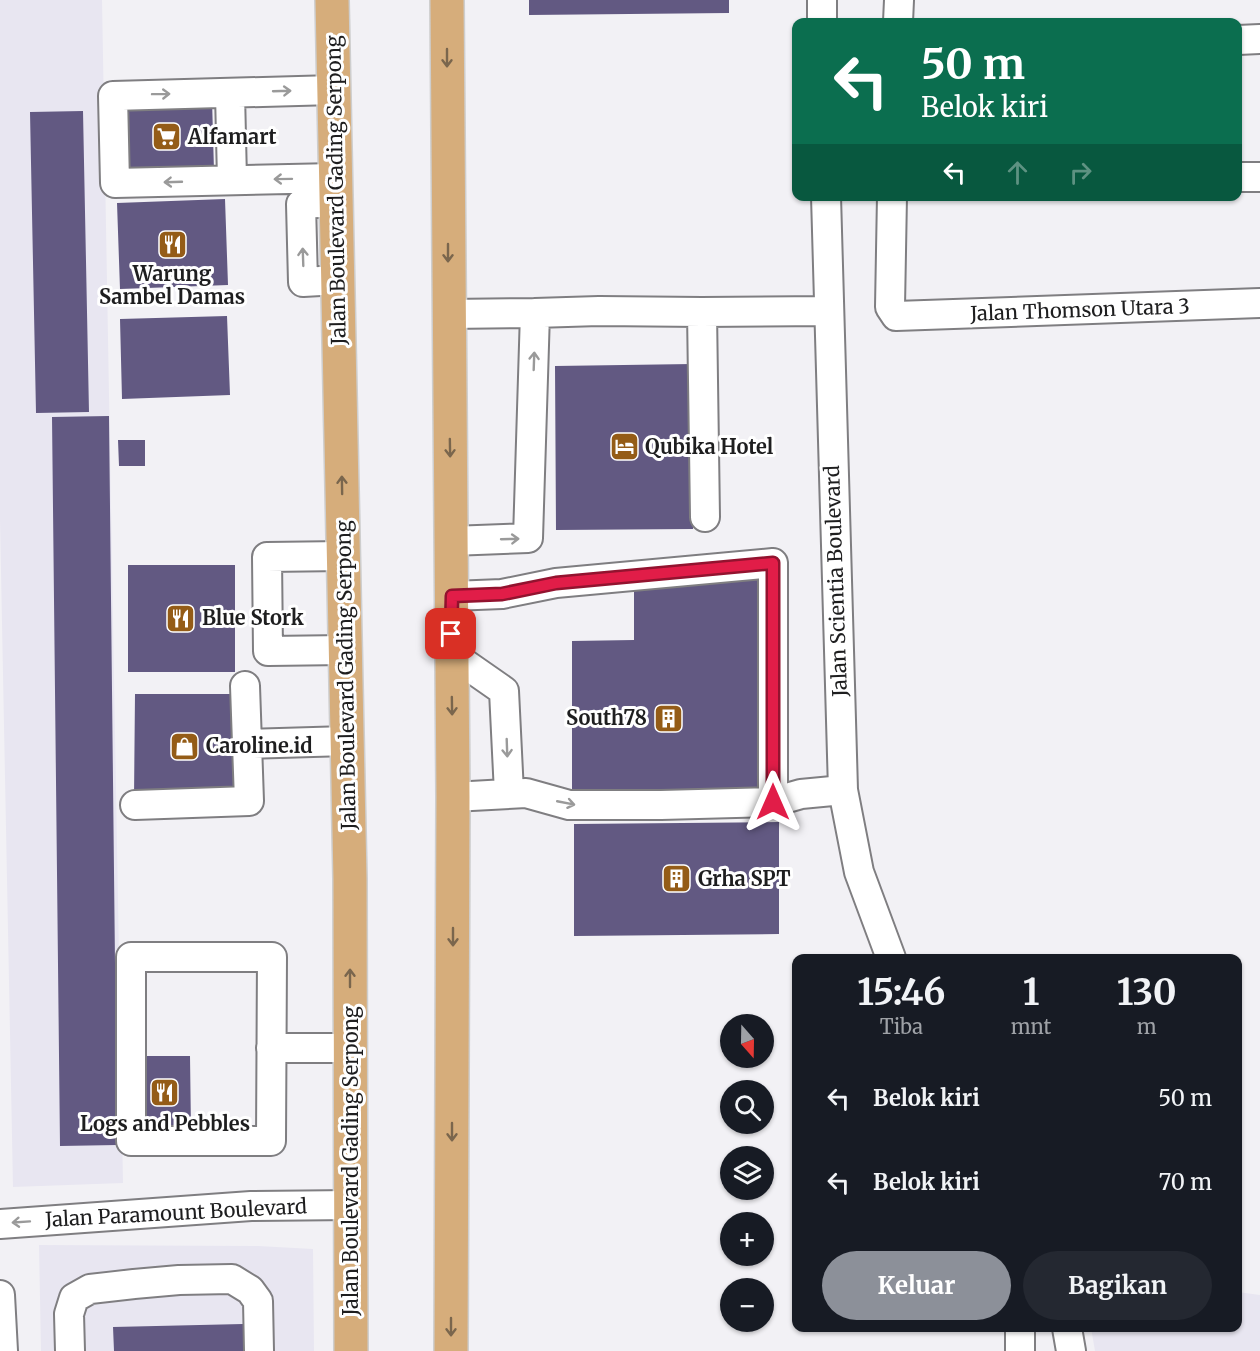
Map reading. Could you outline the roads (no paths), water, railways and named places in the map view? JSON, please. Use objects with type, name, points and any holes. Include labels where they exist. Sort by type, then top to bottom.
[{"type":"main road","name":"Jalan Boulevard Gading Serpong","points":[[332,0],[347,741],[351,1048],[351,1351]]},
{"type":"main road","points":[[447,0],[453,796],[451,1351]]},
{"type":"street","points":[[822,0],[822,18]]},
{"type":"street","points":[[898,18],[899,0]]},
{"type":"street","points":[[1242,40],[1260,39]]},
{"type":"street","points":[[334,90],[112,96],[115,183],[232,180],[336,190]]},
{"type":"street","points":[[230,93],[232,180]]},
{"type":"street","points":[[1242,177],[1260,177]]},
{"type":"street","name":"Jalan Scientia Boulevard","points":[[826,201],[843,790],[859,872],[890,954]]},
{"type":"street","name":"Jalan Thomson Utara 3","points":[[892,201],[890,307],[891,312],[900,317],[1260,303]]},
{"type":"street","points":[[448,314],[599,310],[828,311]]},
{"type":"street","points":[[702,312],[705,517]]},
{"type":"street","points":[[451,541],[528,538],[535,313]]},
{"type":"street","points":[[343,555],[267,556],[268,651],[345,650]]},
{"type":"street","points":[[452,596],[502,594],[556,583],[773,563],[773,802]]},
{"type":"street","points":[[451,654],[504,691],[508,793]]},
{"type":"street","points":[[135,805],[249,801],[245,686]]},
{"type":"street","points":[[247,744],[347,741]]},
{"type":"street","points":[[453,796],[526,793],[569,805],[662,806],[773,802],[801,794],[843,790]]},
{"type":"street","points":[[132,957],[272,957],[271,1048],[271,1141],[130,1141],[132,957]]},
{"type":"street","points":[[271,1048],[351,1048]]},
{"type":"street","name":"Jalan Paramount Boulevard","points":[[0,1224],[251,1206],[352,1205]]},
{"type":"street","points":[[70,1351],[69,1314],[74,1298],[90,1289],[211,1279],[232,1279],[250,1290],[258,1301],[259,1351]]},
{"type":"street","points":[[0,1295],[3,1351]]},
{"type":"street","points":[[1020,1332],[1020,1351]]},
{"type":"street","points":[[1068,1332],[1071,1351]]},
{"type":"place","name":"Alfamart","points":[[167,137]]},
{"type":"place","name":"Warung Sambel Damas","points":[[172,244]]},
{"type":"place","name":"Qubika Hotel","points":[[624,447]]},
{"type":"place","name":"Blue Stork","points":[[181,618]]},
{"type":"place","name":"South78","points":[[668,718]]},
{"type":"place","name":"Caroline.id","points":[[185,746]]},
{"type":"place","name":"Grha SPT","points":[[677,879]]},
{"type":"place","name":"Logs and Pebbles","points":[[165,1093]]}]
